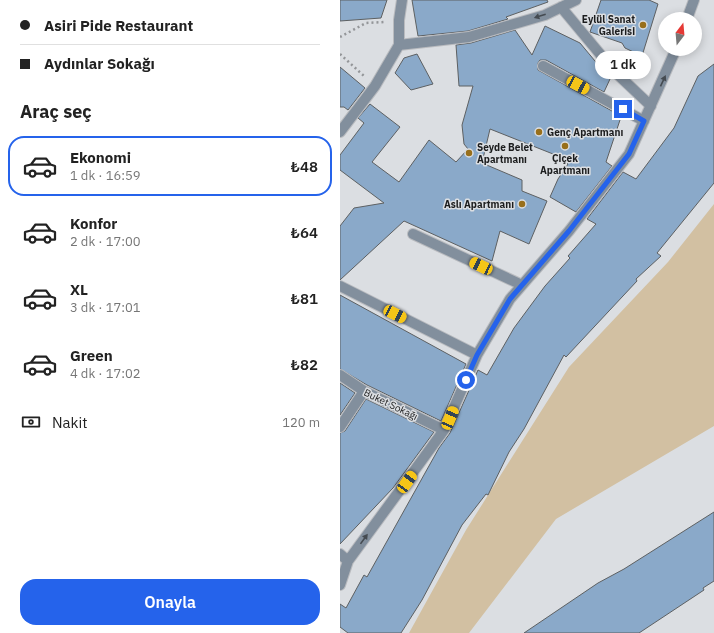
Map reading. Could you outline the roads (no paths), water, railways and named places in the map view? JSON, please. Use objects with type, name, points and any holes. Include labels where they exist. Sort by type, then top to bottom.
[{"type":"street","points":[[340,132],[375,86],[399,45],[399,20],[402,0]]},
{"type":"street","points":[[399,45],[469,37],[545,14],[576,0]]},
{"type":"street","points":[[690,12],[694,0]]},
{"type":"street","points":[[561,7],[615,72],[651,106]]},
{"type":"street","points":[[340,585],[348,561],[444,430],[477,355],[510,299],[569,231],[629,154],[673,56]]},
{"type":"street","points":[[543,66],[644,121]]},
{"type":"street","points":[[412,234],[522,285]]},
{"type":"street","points":[[340,286],[477,355]]},
{"type":"street","name":"Buket Sokağı","points":[[340,375],[364,391],[444,430]]},
{"type":"street","points":[[340,427],[364,391]]},
{"type":"street","points":[[340,554],[348,561]]},
{"type":"place","name":"Eylül Sanat Galerisi","points":[[643,25]]},
{"type":"place","name":"Genç Apartmanı","points":[[539,132]]},
{"type":"place","name":"Çiçek Apartmanı","points":[[565,146]]},
{"type":"place","name":"Seyde Belet Apartmanı","points":[[469,153]]},
{"type":"place","name":"Aslı Apartmanı","points":[[522,204]]}]
